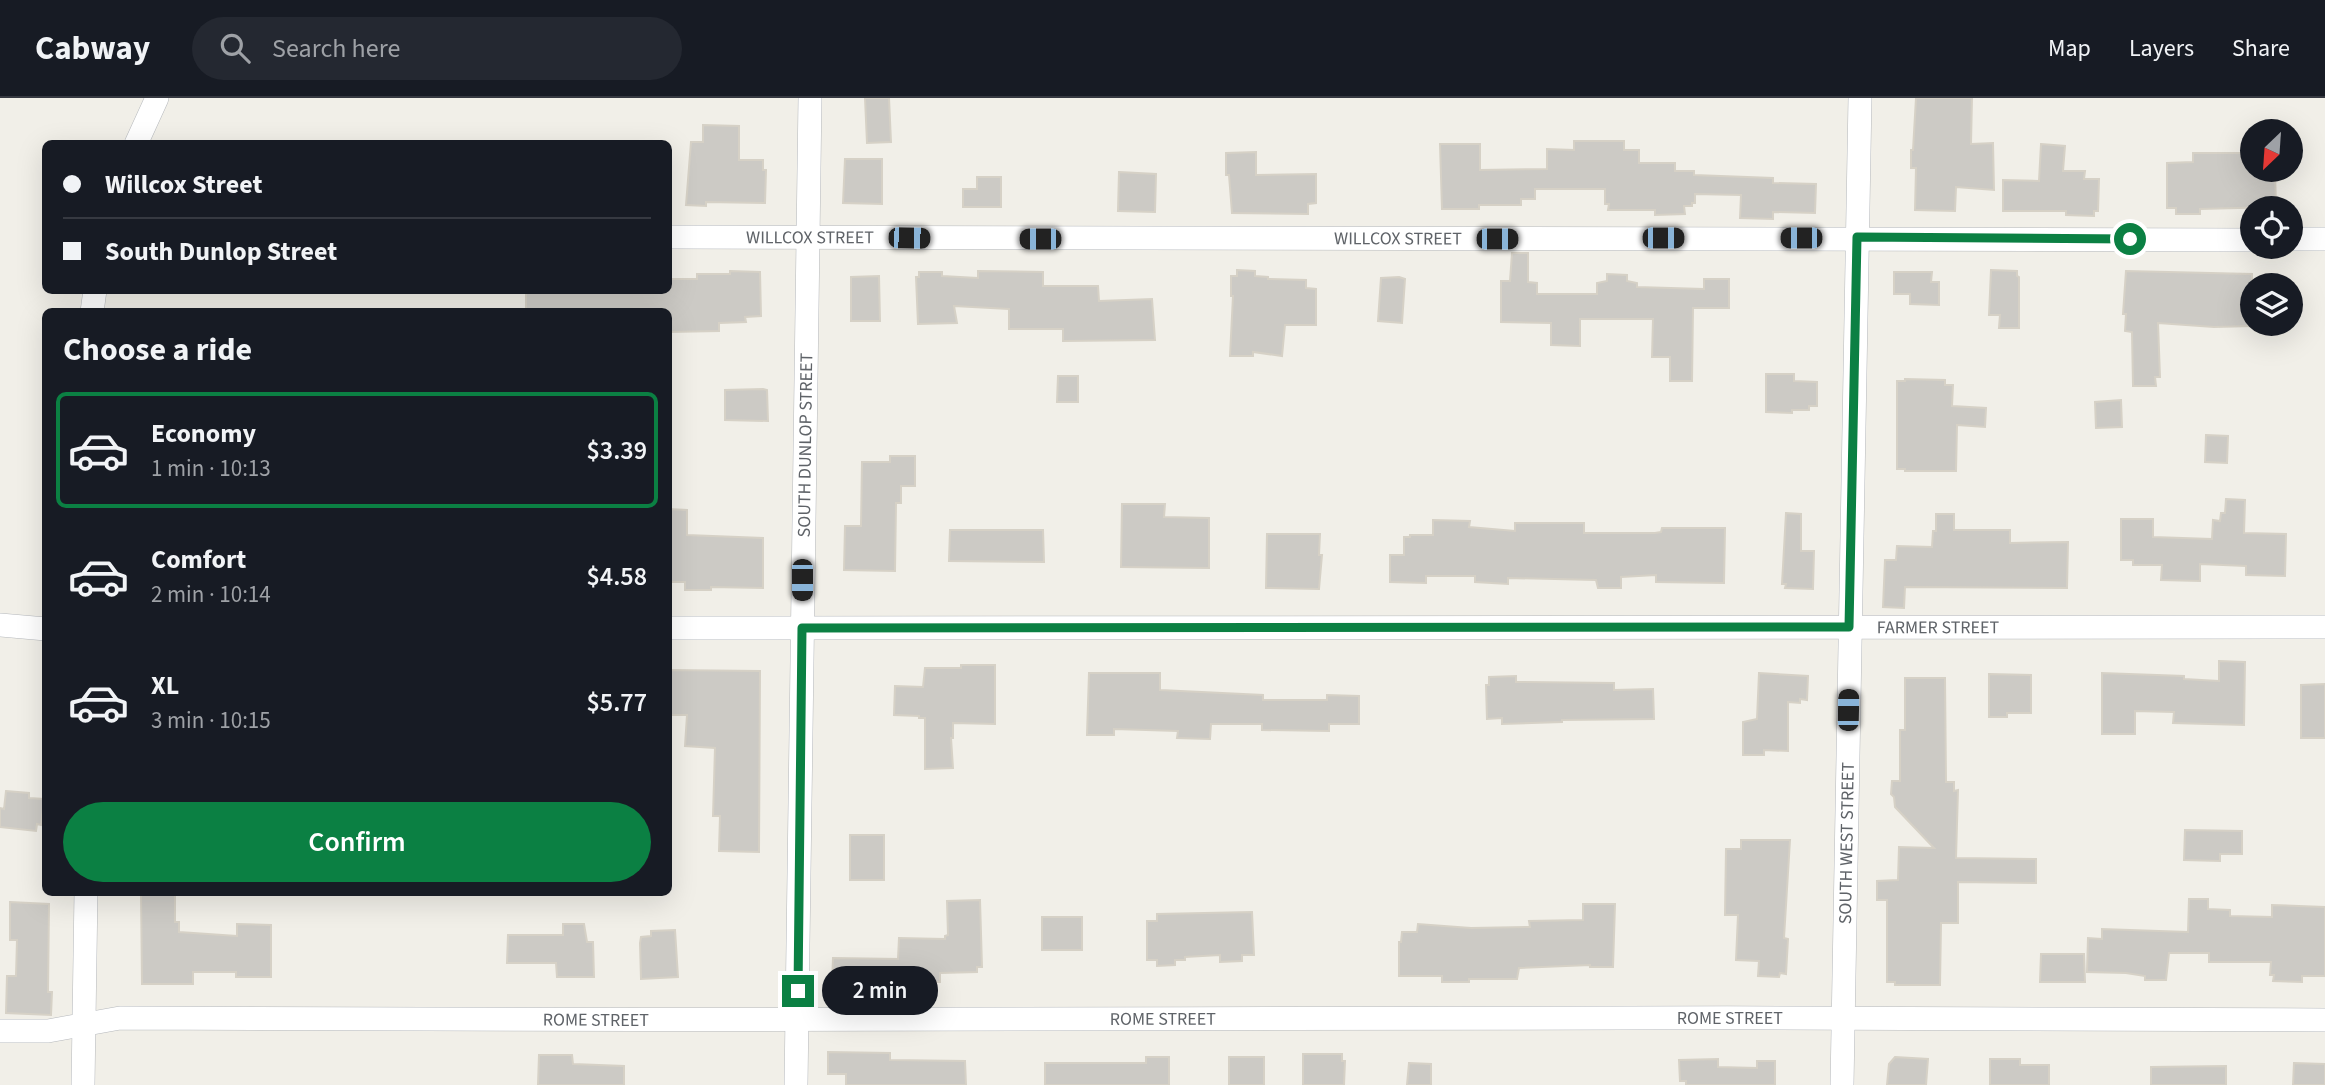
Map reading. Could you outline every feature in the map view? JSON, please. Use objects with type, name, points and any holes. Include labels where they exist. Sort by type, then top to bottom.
[{"type":"street","points":[[138,140],[157,98]]},
{"type":"street","name":"SOUTH DUNLOP STREET","points":[[796,1085],[810,98]]},
{"type":"street","name":"SOUTH WEST STREET","points":[[1842,1085],[1860,98]]},
{"type":"street","name":"WILLCOX STREET","points":[[672,237],[1857,237],[2240,240]]},
{"type":"street","points":[[2303,239],[2325,239]]},
{"type":"street","points":[[0,625],[42,629]]},
{"type":"street","name":"FARMER STREET","points":[[672,628],[2325,627]]},
{"type":"street","points":[[83,1085],[86,896]]},
{"type":"street","name":"ROME STREET","points":[[0,1031],[48,1031],[120,1018],[602,1021],[1843,1017],[2325,1020]]},
{"type":"building","points":[[865,98],[889,98],[891,142],[867,143]]},
{"type":"building","points":[[1916,98],[1972,98],[1971,144],[1993,143],[1994,190],[1956,187],[1955,211],[1915,210],[1916,168],[1911,168],[1911,150]]},
{"type":"building","points":[[703,125],[739,126],[739,160],[763,160],[763,170],[766,170],[765,203],[706,202],[706,206],[686,205],[691,142],[703,142]]},
{"type":"building","points":[[1574,141],[1624,141],[1624,150],[1639,150],[1639,163],[1675,163],[1675,171],[1694,171],[1694,175],[1773,178],[1773,183],[1816,184],[1815,213],[1773,212],[1773,219],[1740,218],[1741,195],[1695,194],[1695,203],[1692,203],[1692,206],[1684,206],[1685,214],[1655,215],[1655,210],[1608,210],[1609,204],[1605,204],[1605,189],[1535,189],[1535,199],[1521,199],[1521,205],[1479,205],[1479,209],[1442,209],[1440,144],[1480,144],[1480,170],[1547,169],[1547,149],[1574,150]]},
{"type":"building","points":[[2041,144],[2065,146],[2063,171],[2085,171],[2084,179],[2099,179],[2098,211],[2094,211],[2094,216],[2066,215],[2066,211],[2003,211],[2003,180],[2039,181]]},
{"type":"building","points":[[1256,152],[1256,175],[1316,174],[1316,203],[1308,204],[1308,214],[1232,213],[1229,175],[1226,175],[1226,153]]},
{"type":"building","points":[[2193,153],[2240,153],[2240,182],[2275,182],[2276,196],[2240,196],[2240,208],[2200,209],[2200,214],[2176,214],[2176,208],[2167,208],[2167,163],[2193,162]]},
{"type":"building","points":[[845,159],[882,159],[882,204],[843,203]]},
{"type":"building","points":[[1119,172],[1156,174],[1155,212],[1118,211]]},
{"type":"building","points":[[977,177],[1001,177],[1001,207],[963,207],[963,189],[977,189]]},
{"type":"building","points":[[1512,253],[1528,253],[1528,282],[1537,283],[1537,294],[1597,294],[1597,283],[1607,281],[1607,274],[1627,275],[1627,281],[1637,283],[1637,287],[1704,289],[1704,279],[1729,279],[1729,308],[1693,308],[1692,381],[1670,381],[1670,357],[1652,357],[1653,319],[1580,319],[1580,346],[1551,345],[1551,323],[1501,322],[1501,281],[1510,281]]},
{"type":"building","points":[[1237,270],[1255,271],[1255,276],[1268,279],[1306,280],[1306,288],[1316,289],[1316,325],[1285,325],[1282,356],[1253,352],[1253,356],[1230,356],[1233,296],[1231,276],[1237,276]]},
{"type":"building","points":[[1991,270],[2017,271],[2019,328],[1999,328],[2000,315],[1989,315]]},
{"type":"building","points":[[730,271],[760,272],[761,316],[745,317],[746,322],[719,323],[719,331],[672,332],[672,308],[526,308],[526,294],[672,294],[672,279],[697,279],[697,274],[730,274]]},
{"type":"building","points":[[978,271],[1043,272],[1043,286],[1098,286],[1099,301],[1152,299],[1155,340],[1063,341],[1063,329],[1009,329],[1009,309],[954,306],[957,323],[918,324],[916,277],[919,277],[919,272],[942,272],[942,276],[978,278]]},
{"type":"building","points":[[2126,271],[2240,274],[2240,326],[2158,323],[2160,377],[2155,377],[2156,386],[2133,386],[2132,332],[2125,331],[2126,314],[2123,314]]},
{"type":"building","points":[[1894,272],[1932,272],[1931,282],[1939,282],[1939,305],[1910,304],[1910,294],[1894,294]]},
{"type":"building","points":[[879,276],[880,321],[851,321],[851,277]]},
{"type":"building","points":[[1381,278],[1405,279],[1402,323],[1378,321]]},
{"type":"building","points":[[1766,374],[1794,374],[1794,381],[1817,382],[1817,406],[1809,406],[1809,410],[1792,410],[1792,413],[1766,412]]},
{"type":"building","points":[[1058,376],[1078,376],[1078,402],[1057,402]]},
{"type":"building","points":[[1945,380],[1945,385],[1953,385],[1952,406],[1986,408],[1985,427],[1957,425],[1956,471],[1897,469],[1897,381]]},
{"type":"building","points":[[725,390],[767,390],[768,421],[725,420]]},
{"type":"building","points":[[2121,400],[2122,427],[2096,428],[2095,402]]},
{"type":"building","points":[[2206,435],[2228,436],[2227,463],[2205,462]]},
{"type":"building","points":[[890,456],[915,456],[915,486],[901,486],[901,503],[896,503],[895,571],[844,570],[845,526],[861,526],[862,462],[890,462]]},
{"type":"building","points":[[2226,499],[2245,500],[2244,533],[2286,534],[2285,576],[2246,575],[2246,566],[2200,564],[2200,581],[2161,580],[2162,565],[2133,565],[2133,560],[2121,560],[2121,519],[2153,519],[2153,537],[2212,539],[2213,520],[2220,521],[2221,513],[2225,513]]},
{"type":"building","points":[[1122,504],[1165,504],[1164,517],[1209,518],[1209,568],[1121,567]]},
{"type":"building","points":[[672,509],[687,510],[687,535],[763,538],[763,588],[711,587],[711,590],[685,590],[685,582],[672,582]]},
{"type":"building","points":[[1786,513],[1801,514],[1801,551],[1814,551],[1813,589],[1785,588],[1786,584],[1782,584]]},
{"type":"building","points":[[1936,514],[1954,514],[1954,530],[2010,530],[2010,543],[2068,542],[2067,588],[1905,587],[1904,608],[1883,607],[1885,560],[1896,560],[1897,546],[1932,547]]},
{"type":"building","points":[[1433,520],[1470,521],[1469,527],[1515,531],[1515,523],[1584,523],[1584,533],[1655,533],[1661,532],[1662,528],[1725,528],[1724,583],[1656,582],[1656,575],[1621,577],[1621,588],[1598,588],[1596,580],[1508,578],[1508,584],[1475,582],[1475,576],[1426,576],[1426,583],[1390,582],[1390,555],[1404,555],[1404,537],[1433,535]]},
{"type":"building","points":[[950,530],[1043,530],[1044,562],[949,561]]},
{"type":"building","points":[[1267,534],[1320,534],[1319,555],[1322,555],[1319,589],[1266,588]]},
{"type":"building","points":[[2219,661],[2245,662],[2244,725],[2173,723],[2174,712],[2135,711],[2135,734],[2102,734],[2102,673],[2184,676],[2184,679],[2219,681]]},
{"type":"building","points":[[961,665],[995,665],[995,724],[953,723],[953,768],[925,769],[925,718],[894,715],[895,686],[923,687],[925,668],[961,668]]},
{"type":"building","points":[[672,670],[760,671],[759,852],[719,851],[720,816],[713,816],[715,748],[685,746],[687,715],[672,715]]},
{"type":"building","points":[[1089,673],[1160,673],[1160,690],[1263,695],[1263,700],[1327,700],[1327,695],[1359,696],[1359,724],[1329,724],[1329,731],[1262,730],[1262,724],[1211,724],[1210,739],[1177,738],[1178,731],[1114,729],[1114,735],[1087,735]]},
{"type":"building","points":[[1759,673],[1808,676],[1807,700],[1800,699],[1800,703],[1788,702],[1788,751],[1764,750],[1764,755],[1743,755],[1743,722],[1757,719]]},
{"type":"building","points":[[1989,674],[2031,675],[2031,713],[2007,713],[2007,717],[1989,717]]},
{"type":"building","points":[[1516,676],[1516,682],[1614,683],[1614,690],[1653,689],[1654,719],[1502,724],[1502,718],[1487,719],[1486,685],[1489,685],[1489,677]]},
{"type":"building","points":[[1905,678],[1945,678],[1946,782],[1954,782],[1954,791],[1958,790],[1956,858],[2036,859],[2036,883],[1958,882],[1958,923],[1941,923],[1940,985],[1895,985],[1895,982],[1887,982],[1887,900],[1877,900],[1877,881],[1898,880],[1899,847],[1934,848],[1895,807],[1891,794],[1892,781],[1900,781],[1900,730],[1905,730]]},
{"type":"building","points":[[2325,684],[2325,738],[2301,738],[2301,685]]},
{"type":"building","points":[[6,791],[29,793],[29,798],[42,799],[41,825],[37,824],[36,831],[0,827],[0,808],[4,809]]},
{"type":"building","points":[[2185,830],[2242,831],[2242,854],[2220,854],[2220,861],[2184,860]]},
{"type":"building","points":[[850,835],[884,835],[884,880],[850,880]]},
{"type":"building","points":[[1741,840],[1790,840],[1784,938],[1788,939],[1786,974],[1780,973],[1779,977],[1758,976],[1759,961],[1736,960],[1738,915],[1725,915],[1726,849],[1741,849]]},
{"type":"building","points":[[141,896],[175,896],[175,922],[179,922],[179,932],[237,936],[237,924],[271,925],[271,977],[236,977],[236,972],[193,972],[193,984],[142,984]]},
{"type":"building","points":[[2189,899],[2208,899],[2208,909],[2230,910],[2230,916],[2272,917],[2272,905],[2325,907],[2325,976],[2302,976],[2302,982],[2273,981],[2274,975],[2270,975],[2271,962],[2209,962],[2209,953],[2169,953],[2166,980],[2145,980],[2145,976],[2126,973],[2087,972],[2088,938],[2102,939],[2102,929],[2188,932]]},
{"type":"building","points":[[980,900],[982,967],[977,967],[977,972],[940,973],[940,982],[928,982],[928,987],[838,988],[832,983],[833,958],[898,959],[899,938],[945,939],[948,935],[947,901]]},
{"type":"building","points":[[10,902],[49,904],[48,992],[52,992],[51,1015],[6,1013],[7,976],[16,976],[17,940],[10,940]]},
{"type":"building","points":[[1583,904],[1615,904],[1613,967],[1590,965],[1519,968],[1517,979],[1469,979],[1469,982],[1442,982],[1442,976],[1399,976],[1399,942],[1402,932],[1417,932],[1418,924],[1471,928],[1530,927],[1529,921],[1583,920]]},
{"type":"building","points":[[1252,912],[1254,955],[1242,955],[1242,961],[1220,962],[1220,955],[1185,957],[1185,960],[1175,960],[1175,965],[1157,966],[1157,960],[1147,960],[1147,921],[1157,921],[1157,914]]},
{"type":"building","points":[[1042,917],[1082,917],[1082,950],[1042,950]]},
{"type":"building","points":[[563,924],[584,924],[587,942],[593,942],[594,977],[557,977],[556,963],[507,963],[508,935],[563,935]]},
{"type":"building","points":[[675,930],[678,977],[641,979],[641,937],[651,936],[651,931]]},
{"type":"building","points":[[2041,954],[2084,954],[2085,982],[2040,982]]},
{"type":"building","points":[[828,1052],[890,1053],[890,1060],[965,1061],[966,1085],[846,1085],[846,1074],[828,1074]]},
{"type":"building","points":[[1303,1054],[1342,1054],[1342,1061],[1345,1061],[1344,1085],[1303,1085]]},
{"type":"building","points":[[539,1055],[572,1055],[573,1064],[624,1066],[624,1085],[538,1085]]},
{"type":"building","points":[[1146,1057],[1169,1057],[1169,1085],[1045,1085],[1045,1063],[1146,1063]]},
{"type":"building","points":[[1229,1057],[1264,1057],[1264,1085],[1229,1085]]},
{"type":"building","points":[[1895,1057],[1928,1059],[1926,1085],[1887,1085],[1889,1064]]},
{"type":"building","points":[[1718,1059],[1718,1067],[1757,1068],[1757,1061],[1775,1061],[1775,1085],[1686,1085],[1686,1081],[1680,1081],[1679,1060]]},
{"type":"building","points":[[1990,1059],[2020,1059],[2020,1065],[2049,1065],[2049,1085],[1990,1085]]},
{"type":"building","points":[[1409,1063],[1431,1064],[1431,1085],[1407,1085]]},
{"type":"building","points":[[2294,1063],[2325,1064],[2325,1085],[2293,1085]]},
{"type":"building","points":[[2226,1066],[2226,1085],[2151,1085],[2151,1067]]},
{"type":"route","points":[[798,991],[802,628],[1849,627],[1857,237],[2130,239]]}]
